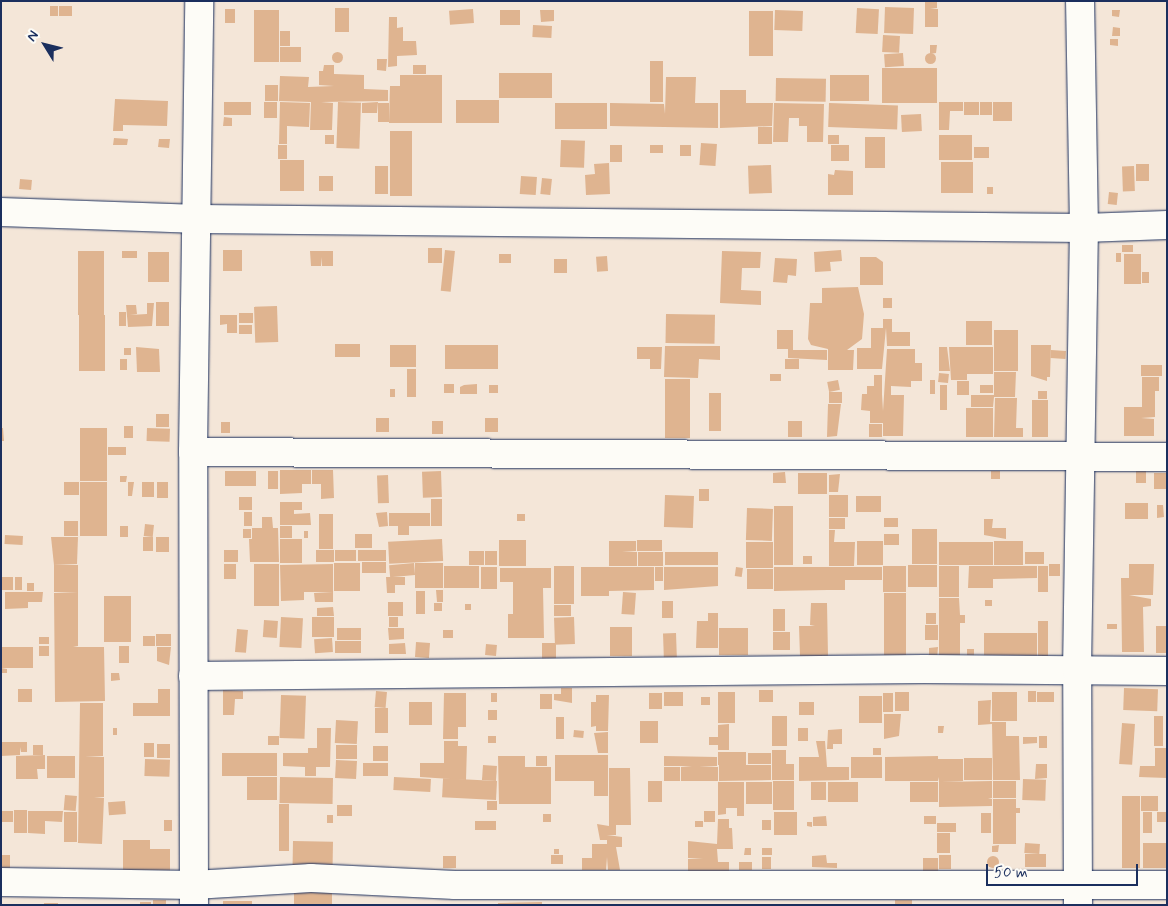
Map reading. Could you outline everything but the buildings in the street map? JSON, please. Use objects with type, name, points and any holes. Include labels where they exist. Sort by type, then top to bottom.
[{"type":"street","points":[[194,895],[194,452],[199,219],[199,1]]},
{"type":"street","points":[[1078,895],[1077,671],[1084,228],[1080,1]]},
{"type":"street","points":[[1,212],[199,219],[1084,228],[1167,225]]},
{"type":"street","points":[[194,452],[1167,457]]},
{"type":"street","points":[[193,676],[924,669],[1167,671]]},
{"type":"street","points":[[1,882],[194,895],[311,878],[455,885],[1078,895],[1167,885]]}]
